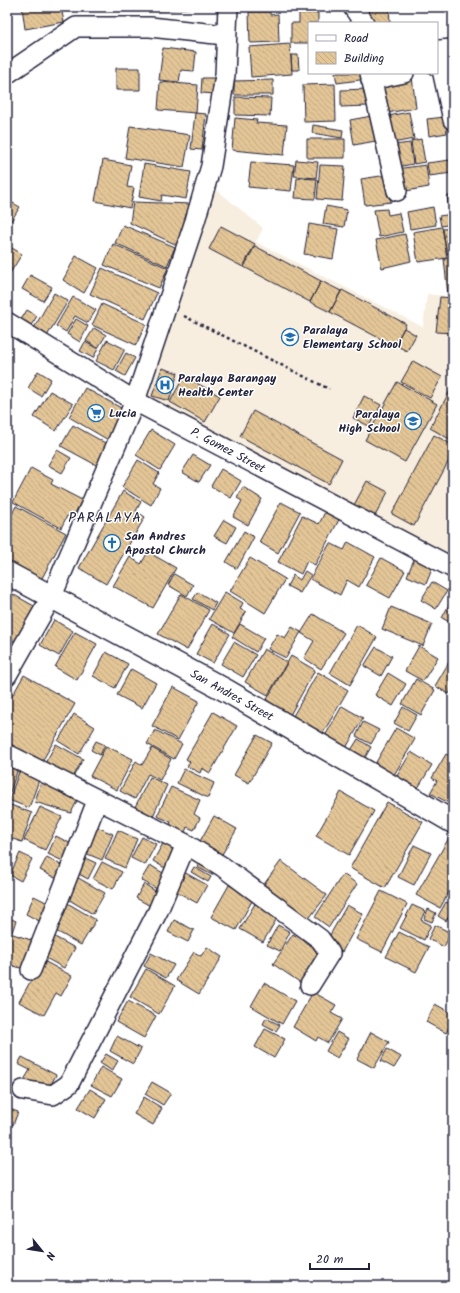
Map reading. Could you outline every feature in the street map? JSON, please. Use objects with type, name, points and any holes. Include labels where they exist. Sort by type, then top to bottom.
[{"type":"main road","name":"San Andres Street","points":[[7,573],[227,691],[453,822]]},
{"type":"street","points":[[7,675],[52,596],[135,401],[195,221],[211,166],[224,75],[225,35],[228,7]]},
{"type":"street","points":[[353,7],[363,22]]},
{"type":"street","points":[[7,74],[76,27],[150,27],[225,35]]},
{"type":"street","points":[[453,49],[439,50],[439,65],[453,120]]},
{"type":"street","points":[[396,74],[370,77],[397,191]]},
{"type":"street","name":"P. Gomez Street","points":[[7,322],[135,401],[453,568]]},
{"type":"street","points":[[7,754],[97,801],[186,844],[223,867],[320,939],[330,953],[310,985]]},
{"type":"street","points":[[31,970],[97,801]]},
{"type":"street","points":[[23,1090],[53,1095],[70,1084],[158,911],[186,844]]},
{"type":"path","points":[[166,306],[329,388]]},
{"type":"shaded area","name":"Paralaya Elementary School","points":[[212,186],[263,228],[256,242],[423,327],[427,294],[453,297],[453,557],[144,399]]},
{"type":"building","points":[[22,7],[61,7],[64,22],[25,29]]},
{"type":"building","points":[[157,7],[196,7],[157,11]]},
{"type":"building","points":[[287,7],[304,7],[304,10],[287,10]]},
{"type":"building","points":[[389,7],[390,22],[371,22],[369,10]]},
{"type":"building","points":[[249,12],[270,12],[270,15],[278,14],[279,42],[250,43]]},
{"type":"building","points":[[299,13],[318,13],[318,22],[308,22],[308,43],[291,43],[291,23],[299,23]]},
{"type":"building","points":[[290,44],[292,74],[251,77],[249,47]]},
{"type":"building","points":[[163,48],[196,52],[194,71],[181,70],[179,82],[159,80]]},
{"type":"building","points":[[291,55],[298,55],[299,70],[292,70]]},
{"type":"building","points":[[116,68],[140,68],[140,90],[116,90]]},
{"type":"building","points":[[335,74],[366,74],[367,79],[337,83]]},
{"type":"building","points":[[412,77],[416,108],[381,114],[376,84]]},
{"type":"building","points":[[202,78],[217,78],[216,94],[201,93]]},
{"type":"building","points":[[273,80],[273,95],[234,95],[234,81]]},
{"type":"building","points":[[160,82],[198,85],[196,113],[158,110]]},
{"type":"building","points":[[335,84],[336,121],[304,122],[303,85]]},
{"type":"building","points":[[367,89],[368,106],[341,107],[341,90]]},
{"type":"building","points":[[235,97],[271,98],[270,116],[235,115]]},
{"type":"building","points":[[409,112],[414,139],[393,143],[388,116]]},
{"type":"building","points":[[195,113],[206,114],[202,150],[191,149]]},
{"type":"building","points":[[377,115],[381,140],[354,145],[350,120]]},
{"type":"building","points":[[445,117],[447,133],[429,136],[427,119]]},
{"type":"building","points":[[235,118],[257,120],[256,123],[287,125],[284,155],[232,150]]},
{"type":"building","points":[[313,125],[343,130],[342,138],[312,133]]},
{"type":"building","points":[[130,126],[190,135],[184,167],[125,158]]},
{"type":"building","points":[[307,139],[345,139],[345,158],[307,158]]},
{"type":"building","points":[[421,139],[425,162],[414,164],[411,141]]},
{"type":"building","points":[[410,143],[413,164],[397,167],[394,145]]},
{"type":"building","points":[[103,160],[131,165],[127,187],[134,188],[130,208],[95,201]]},
{"type":"building","points":[[296,160],[318,162],[316,178],[294,176]]},
{"type":"building","points":[[450,160],[452,173],[429,176],[427,163]]},
{"type":"building","points":[[251,162],[294,165],[291,191],[248,187]]},
{"type":"building","points":[[144,164],[191,172],[186,199],[162,195],[161,201],[139,197]]},
{"type":"building","points":[[320,165],[345,166],[342,201],[317,199]]},
{"type":"building","points":[[426,165],[429,187],[400,192],[396,169]]},
{"type":"building","points":[[387,175],[391,202],[365,205],[361,179]]},
{"type":"building","points":[[297,178],[317,179],[315,199],[295,198]]},
{"type":"building","points":[[453,195],[453,212],[449,212],[447,196]]},
{"type":"building","points":[[9,201],[20,207],[11,221],[7,219],[7,204]]},
{"type":"building","points":[[133,202],[192,204],[179,246],[130,223]]},
{"type":"building","points":[[326,206],[347,210],[344,227],[323,224]]},
{"type":"building","points":[[433,207],[436,225],[410,229],[407,212]]},
{"type":"building","points":[[387,209],[388,215],[399,213],[403,232],[379,237],[374,210]]},
{"type":"building","points":[[453,214],[453,224],[441,226],[439,216]]},
{"type":"building","points":[[309,224],[338,229],[333,259],[304,254]]},
{"type":"building","points":[[123,225],[175,247],[167,266],[115,243]]},
{"type":"building","points":[[221,226],[255,244],[243,267],[209,249]]},
{"type":"building","points":[[442,227],[447,258],[418,262],[413,232]]},
{"type":"building","points":[[453,228],[453,253],[447,254],[443,229]]},
{"type":"building","points":[[405,234],[411,261],[382,268],[376,240]]},
{"type":"building","points":[[113,244],[168,268],[159,288],[104,265]]},
{"type":"building","points":[[7,245],[22,254],[7,278]]},
{"type":"building","points":[[255,246],[321,281],[310,302],[244,267]]},
{"type":"building","points":[[76,256],[98,268],[84,293],[63,280]]},
{"type":"building","points":[[453,257],[453,295],[448,295],[444,259]]},
{"type":"building","points":[[102,268],[157,293],[145,319],[90,294]]},
{"type":"building","points":[[30,275],[52,287],[43,301],[22,289]]},
{"type":"building","points":[[321,281],[341,291],[330,312],[310,302]]},
{"type":"building","points":[[342,290],[406,324],[394,346],[330,312]]},
{"type":"building","points":[[54,293],[68,301],[47,336],[34,328]]},
{"type":"building","points":[[73,297],[96,310],[88,323],[75,316],[66,332],[56,326]]},
{"type":"building","points":[[440,297],[453,298],[453,333],[436,332]]},
{"type":"building","points":[[102,304],[146,324],[136,345],[92,325]]},
{"type":"building","points":[[27,310],[37,316],[30,327],[20,321]]},
{"type":"building","points":[[76,319],[88,326],[80,342],[67,334]]},
{"type":"building","points":[[94,328],[106,335],[98,348],[86,341]]},
{"type":"building","points":[[404,328],[416,335],[407,351],[395,345]]},
{"type":"building","points":[[107,340],[125,349],[114,370],[96,361]]},
{"type":"building","points":[[85,342],[98,349],[93,358],[80,351]]},
{"type":"building","points":[[126,353],[135,358],[125,376],[116,371]]},
{"type":"building","points":[[413,361],[442,377],[430,398],[401,382]]},
{"type":"building","name":"Paralaya Barangay Health Center","points":[[162,368],[178,373],[169,401],[152,396]]},
{"type":"building","points":[[38,371],[51,379],[41,396],[28,388]]},
{"type":"building","points":[[184,376],[220,396],[205,422],[170,402]]},
{"type":"building","points":[[397,382],[437,404],[405,462],[365,440]]},
{"type":"building","points":[[453,385],[453,441],[430,428]]},
{"type":"building","name":"Lucia","points":[[85,388],[121,408],[110,441],[69,417]]},
{"type":"building","points":[[50,391],[73,404],[56,431],[34,417]]},
{"type":"building","points":[[364,396],[381,405],[369,426],[353,418]]},
{"type":"building","points":[[253,411],[342,459],[329,484],[240,436]]},
{"type":"building","points":[[73,425],[107,444],[96,465],[61,446]]},
{"type":"building","points":[[151,430],[175,445],[160,470],[136,455]]},
{"type":"building","points":[[434,435],[453,445],[453,453],[414,526],[392,514]]},
{"type":"building","points":[[57,450],[71,458],[62,473],[48,465]]},
{"type":"building","points":[[193,455],[210,465],[199,482],[182,472]]},
{"type":"building","points":[[138,460],[159,473],[153,484],[160,488],[151,505],[122,487]]},
{"type":"building","points":[[31,468],[53,480],[51,484],[82,500],[72,519],[67,516],[61,528],[13,502]]},
{"type":"building","points":[[221,469],[241,481],[231,498],[211,486]]},
{"type":"building","points":[[367,481],[388,492],[375,516],[354,505]]},
{"type":"building","points":[[243,487],[262,499],[248,525],[233,517],[242,501],[237,498]]},
{"type":"building","name":"San Andres Apostol Church","points":[[123,491],[141,502],[136,511],[145,517],[106,584],[79,568]]},
{"type":"building","points":[[281,502],[300,512],[278,553],[259,542]]},
{"type":"building","points":[[16,506],[66,533],[41,580],[7,562],[7,524]]},
{"type":"building","points":[[327,508],[341,516],[315,565],[307,561],[301,574],[278,562],[302,516],[319,524]]},
{"type":"building","points":[[224,520],[236,527],[227,543],[214,536]]},
{"type":"building","points":[[244,531],[254,537],[237,569],[226,562]]},
{"type":"building","points":[[348,542],[375,557],[359,587],[347,580],[340,595],[310,579],[330,543],[344,550]]},
{"type":"building","points":[[148,552],[176,568],[153,608],[113,586],[130,557],[141,564]]},
{"type":"building","points":[[415,557],[434,564],[426,584],[407,576]]},
{"type":"building","points":[[250,558],[285,579],[265,613],[230,591]]},
{"type":"building","points":[[381,558],[405,571],[390,598],[366,585]]},
{"type":"building","points":[[305,571],[311,575],[300,593],[287,586],[293,575],[300,580]]},
{"type":"building","points":[[174,574],[193,585],[187,596],[168,585]]},
{"type":"building","points":[[432,582],[447,591],[436,609],[421,600]]},
{"type":"building","points":[[7,591],[36,607],[16,642],[7,637]]},
{"type":"building","points":[[198,592],[216,603],[212,610],[193,599]]},
{"type":"building","points":[[225,592],[243,603],[240,609],[246,612],[234,633],[209,619]]},
{"type":"building","points":[[181,594],[209,610],[187,650],[158,634]]},
{"type":"building","points":[[453,597],[453,624],[442,618]]},
{"type":"building","points":[[391,607],[432,624],[423,646],[382,629]]},
{"type":"building","points":[[313,614],[344,633],[321,669],[304,658],[314,641],[301,633]]},
{"type":"building","points":[[54,620],[73,631],[59,656],[40,645]]},
{"type":"building","points":[[213,624],[230,634],[213,663],[196,654]]},
{"type":"building","points":[[240,624],[264,638],[256,652],[232,637]]},
{"type":"building","points":[[357,625],[377,637],[350,685],[330,673]]},
{"type":"building","points":[[292,627],[301,632],[286,658],[268,649],[277,634],[285,638]]},
{"type":"building","points":[[75,632],[97,644],[77,680],[55,667]]},
{"type":"building","points":[[234,642],[256,655],[243,677],[221,664]]},
{"type":"building","points":[[419,646],[438,657],[423,681],[405,671]]},
{"type":"building","points":[[376,647],[392,656],[381,676],[364,666]]},
{"type":"building","points":[[264,649],[287,662],[268,695],[245,682]]},
{"type":"building","points":[[106,652],[128,664],[115,688],[93,676]]},
{"type":"building","points":[[291,656],[315,670],[290,715],[266,701]]},
{"type":"building","points":[[452,657],[453,687],[449,694],[435,686]]},
{"type":"building","points":[[131,669],[156,683],[142,708],[117,695]]},
{"type":"building","points":[[318,672],[348,690],[323,733],[293,716]]},
{"type":"building","points":[[388,673],[406,684],[393,706],[375,695]]},
{"type":"building","points":[[24,675],[75,704],[40,765],[7,746],[7,705]]},
{"type":"building","points":[[416,679],[435,690],[421,715],[402,704]]},
{"type":"building","points":[[173,687],[199,701],[178,740],[152,726]]},
{"type":"building","points":[[342,706],[363,718],[346,748],[325,736]]},
{"type":"building","points":[[403,707],[417,715],[408,731],[394,723]]},
{"type":"building","points":[[213,712],[237,726],[210,773],[202,768],[200,773],[187,766],[190,762],[186,759]]},
{"type":"building","points":[[74,714],[95,727],[79,754],[58,741]]},
{"type":"building","points":[[363,722],[379,730],[371,744],[356,736]]},
{"type":"building","points":[[396,728],[415,739],[394,775],[375,764]]},
{"type":"building","points":[[155,730],[182,744],[174,759],[147,744]]},
{"type":"building","points":[[257,735],[272,743],[249,783],[234,775]]},
{"type":"building","points":[[358,739],[371,747],[362,763],[348,755]]},
{"type":"building","points":[[96,741],[105,745],[100,755],[91,750]]},
{"type":"building","points":[[56,744],[83,759],[71,781],[44,765]]},
{"type":"building","points":[[106,746],[133,759],[117,790],[90,776]]},
{"type":"building","points":[[152,748],[171,759],[160,780],[148,774],[135,799],[120,791],[136,761],[142,765]]},
{"type":"building","points":[[411,752],[432,765],[418,788],[397,776]]},
{"type":"building","points":[[446,754],[453,758],[453,797],[449,803],[430,793],[437,781],[432,778]]},
{"type":"building","points":[[7,765],[18,769],[7,800]]},
{"type":"building","points":[[184,769],[214,783],[208,798],[177,783]]},
{"type":"building","points":[[19,772],[39,780],[29,808],[9,800]]},
{"type":"building","points":[[150,777],[167,785],[153,816],[135,807]]},
{"type":"building","points":[[41,782],[77,801],[71,813],[35,802]]},
{"type":"building","points":[[171,787],[200,800],[194,814],[200,818],[194,830],[187,827],[184,835],[169,827],[171,822],[157,816]]},
{"type":"building","points":[[341,792],[374,811],[349,855],[316,836]]},
{"type":"building","points":[[387,802],[423,822],[385,888],[350,868]]},
{"type":"building","points":[[8,804],[32,813],[22,842],[7,837]]},
{"type":"building","points":[[40,807],[62,817],[45,850],[24,840]]},
{"type":"building","points":[[214,816],[237,829],[221,856],[199,843]]},
{"type":"building","points":[[97,827],[113,834],[102,860],[85,853]]},
{"type":"building","points":[[118,830],[137,839],[125,868],[105,859]]},
{"type":"building","points":[[56,836],[75,846],[67,863],[48,854]]},
{"type":"building","points":[[450,836],[453,838],[453,885],[440,908],[416,895]]},
{"type":"building","points":[[142,837],[156,844],[145,865],[131,858]]},
{"type":"building","points":[[165,840],[178,848],[165,868],[153,861]]},
{"type":"building","points":[[414,845],[431,853],[414,885],[398,877]]},
{"type":"building","points":[[20,853],[32,859],[21,881],[10,875]]},
{"type":"building","points":[[47,857],[66,868],[59,880],[40,870]]},
{"type":"building","points":[[85,858],[96,863],[88,879],[77,873]]},
{"type":"building","points":[[202,859],[217,867],[212,875],[197,867]]},
{"type":"building","points":[[281,861],[327,895],[307,921],[262,887]]},
{"type":"building","points":[[102,862],[122,872],[113,889],[93,879]]},
{"type":"building","points":[[150,865],[171,878],[162,892],[141,880]]},
{"type":"building","points":[[194,867],[211,877],[208,882],[191,872]]},
{"type":"building","points":[[182,871],[207,885],[197,903],[172,889]]},
{"type":"building","points":[[343,874],[357,884],[329,927],[315,917]]},
{"type":"building","points":[[73,875],[105,893],[93,914],[61,895]]},
{"type":"building","points":[[144,884],[162,895],[154,908],[136,898]]},
{"type":"building","points":[[229,885],[253,899],[236,930],[211,917]]},
{"type":"building","points":[[381,891],[407,904],[382,952],[356,939]]},
{"type":"building","points":[[34,896],[52,905],[43,923],[26,914]]},
{"type":"building","points":[[64,901],[96,920],[81,945],[49,927]]},
{"type":"building","points":[[256,902],[279,915],[263,942],[240,929]]},
{"type":"building","points":[[446,902],[453,905],[453,909],[446,921],[438,916]]},
{"type":"building","points":[[347,905],[363,914],[342,952],[326,942]]},
{"type":"building","points":[[412,905],[425,911],[421,920],[431,925],[424,940],[400,928]]},
{"type":"building","points":[[428,909],[436,913],[432,922],[424,919]]},
{"type":"building","points":[[7,917],[16,921],[12,932],[7,931]]},
{"type":"building","points":[[174,920],[194,930],[188,942],[168,932]]},
{"type":"building","points":[[278,925],[290,932],[280,951],[267,945]]},
{"type":"building","points":[[435,925],[451,933],[444,947],[428,939]]},
{"type":"building","points":[[7,932],[34,941],[24,969],[7,964]]},
{"type":"building","points":[[399,932],[429,947],[416,972],[386,957]]},
{"type":"building","points":[[293,934],[325,954],[304,985],[273,964]]},
{"type":"building","points":[[53,936],[75,948],[64,968],[42,956]]},
{"type":"building","points":[[207,947],[222,957],[199,994],[176,980],[194,952],[201,956]]},
{"type":"building","points":[[151,953],[174,965],[166,978],[144,966]]},
{"type":"building","points":[[42,960],[72,976],[61,996],[56,993],[44,1015],[19,1002]]},
{"type":"building","points":[[146,969],[175,986],[159,1014],[130,997]]},
{"type":"building","points":[[264,983],[295,1001],[282,1024],[251,1006]]},
{"type":"building","points":[[313,992],[336,1005],[331,1013],[342,1019],[328,1043],[318,1037],[316,1041],[293,1027]]},
{"type":"building","points":[[128,1001],[156,1016],[144,1038],[116,1022]]},
{"type":"building","points":[[435,1004],[453,1014],[453,1020],[446,1033],[426,1022]]},
{"type":"building","points":[[266,1018],[280,1025],[276,1031],[263,1024]]},
{"type":"building","points":[[265,1029],[285,1039],[274,1058],[255,1047]]},
{"type":"building","points":[[337,1032],[349,1039],[337,1058],[326,1051]]},
{"type":"building","points":[[371,1032],[389,1042],[374,1068],[357,1059]]},
{"type":"building","points":[[117,1036],[141,1049],[133,1064],[110,1051]]},
{"type":"building","points":[[387,1049],[401,1057],[394,1068],[381,1061]]},
{"type":"building","points":[[106,1054],[118,1061],[112,1071],[100,1063]]},
{"type":"building","points":[[22,1057],[56,1075],[47,1092],[24,1080],[30,1070],[18,1064]]},
{"type":"building","points":[[101,1067],[122,1079],[112,1096],[91,1085]]},
{"type":"building","points":[[152,1082],[171,1093],[163,1105],[145,1094]]},
{"type":"building","points":[[90,1089],[106,1099],[95,1118],[78,1108]]},
{"type":"building","points":[[144,1097],[162,1108],[153,1125],[134,1114]]},
{"type":"building","points":[[7,1108],[18,1112],[13,1125],[7,1123]]},
{"type":"place","name":"Paralaya Elementary School","points":[[290,337]]},
{"type":"place","name":"Paralaya Barangay Health Center","points":[[165,385]]},
{"type":"place","name":"Lucia","points":[[96,413]]},
{"type":"place","name":"Paralaya High School","points":[[413,421]]},
{"type":"place","name":"San Andres Apostol Church","points":[[112,543]]},
{"type":"district","name":"PARALAYA","points":[[105,517]]}]
